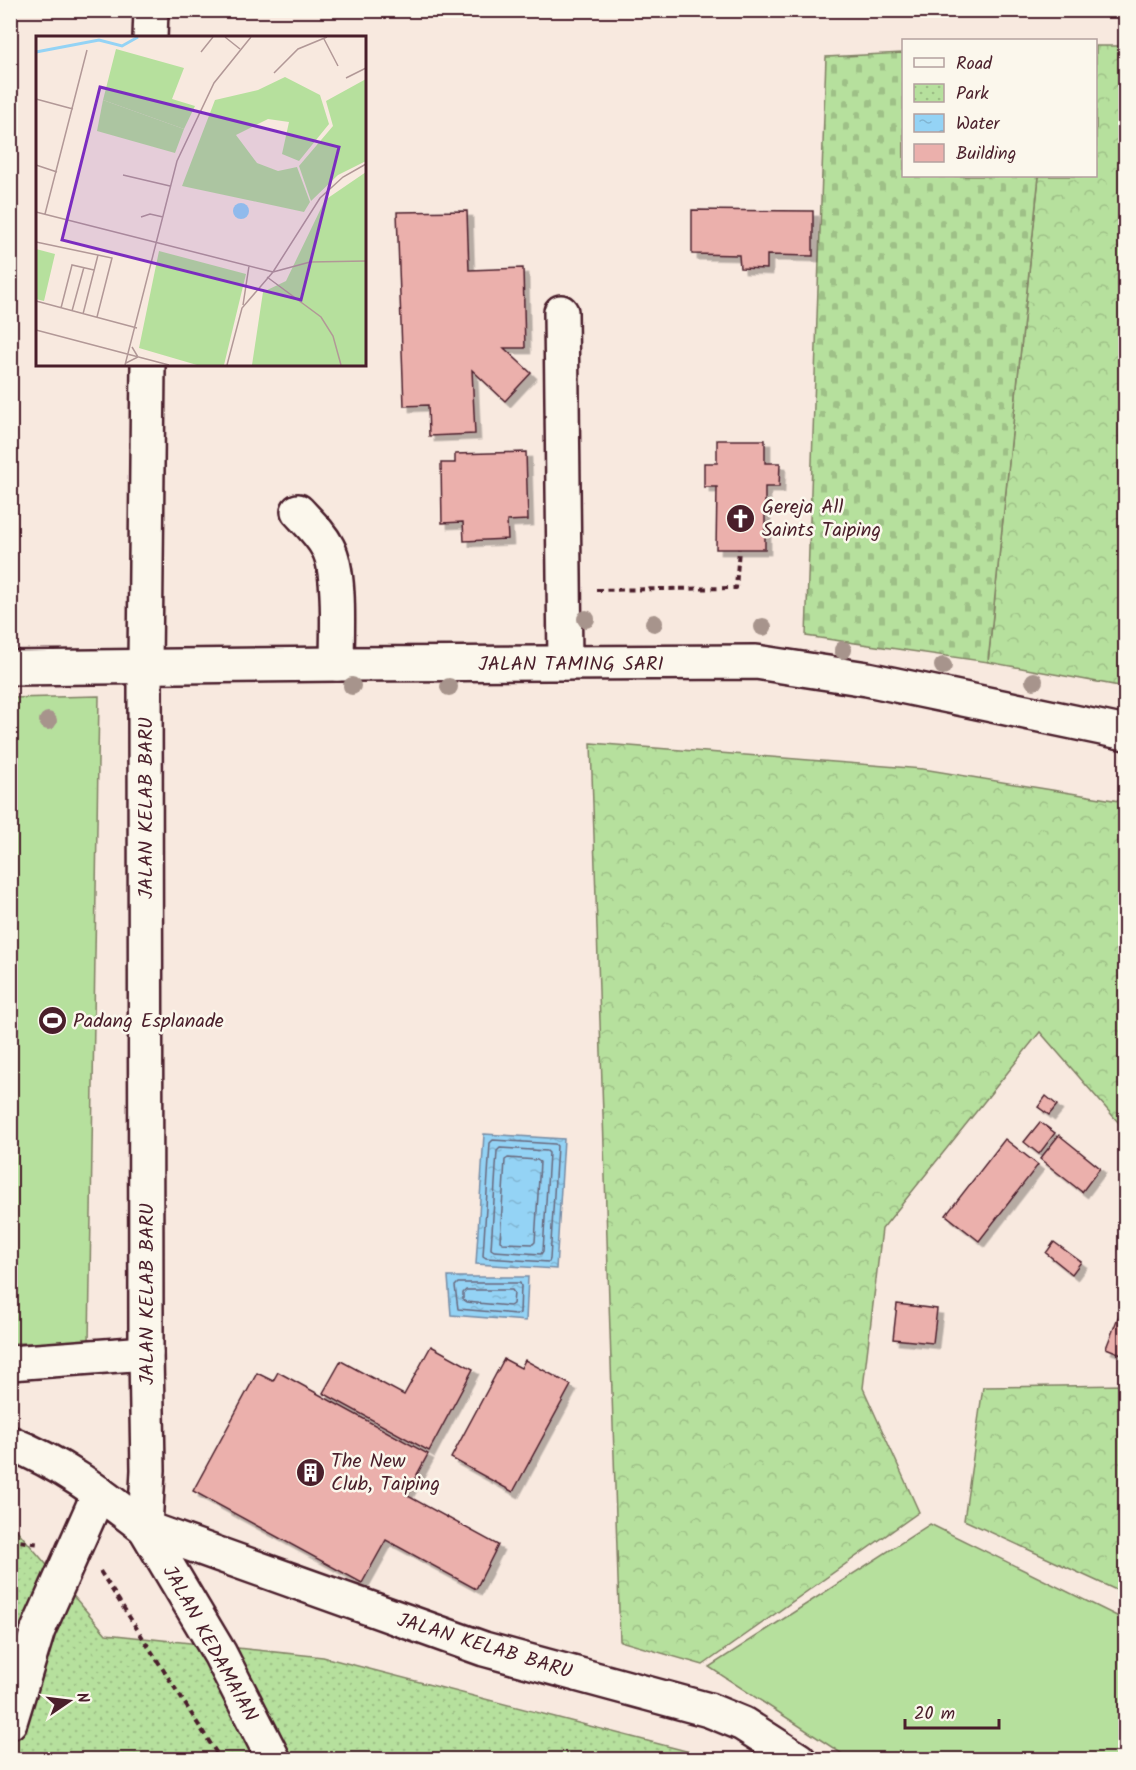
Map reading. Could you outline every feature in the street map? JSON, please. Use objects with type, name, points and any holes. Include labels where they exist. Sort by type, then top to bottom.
[{"type":"street","points":[[150,36],[151,10]]},
{"type":"street","points":[[561,312],[565,663]]},
{"type":"street","name":"JALAN KELAB BARU","points":[[148,366],[145,666],[148,1470],[146,1528],[484,1649],[709,1710],[743,1724],[799,1760]]},
{"type":"street","points":[[298,511],[329,548],[335,569],[337,664]]},
{"type":"street","name":"JALAN TAMING SARI","points":[[10,668],[337,664],[756,663],[867,679],[1125,733]]},
{"type":"street","points":[[10,1364],[146,1353]]},
{"type":"street","points":[[10,1443],[54,1462],[146,1528]]},
{"type":"street","points":[[10,1722],[38,1630],[99,1493]]},
{"type":"street","name":"JALAN KEDAMAIAN","points":[[146,1528],[219,1654],[274,1760]]},
{"type":"path","points":[[565,591],[736,588],[739,549]]},
{"type":"path","points":[[74,1549],[95,1564],[124,1605],[221,1760]]},
{"type":"green space","points":[[1097,46],[1125,46],[1125,687],[988,662],[1039,177],[1097,177]]},
{"type":"green space","points":[[902,53],[902,177],[1039,177],[988,662],[806,636],[826,57]]},
{"type":"green space","name":"Padang Esplanade","points":[[99,696],[89,1343],[11,1343],[10,698]]},
{"type":"green space","points":[[591,743],[923,769],[1125,802],[1125,1130],[1040,1032],[882,1229],[863,1388],[919,1512],[703,1665],[620,1641]]},
{"type":"green space","points":[[1125,1385],[1125,1594],[964,1520],[983,1387]]},
{"type":"green space","points":[[10,1522],[106,1634],[323,1657],[717,1759],[11,1759]]},
{"type":"green space","points":[[930,1524],[1125,1620],[1125,1759],[850,1759],[709,1667]]},
{"type":"water","points":[[484,1134],[564,1139],[556,1269],[476,1264]]},
{"type":"water","points":[[448,1277],[528,1277],[526,1321],[451,1315]]},
{"type":"building","points":[[692,210],[813,211],[813,256],[767,255],[767,269],[740,268],[739,255],[692,254]]},
{"type":"building","points":[[467,211],[469,270],[523,268],[525,348],[504,348],[531,373],[505,401],[472,370],[475,434],[429,436],[428,405],[404,406],[397,212]]},
{"type":"building","name":"Gereja All Saints Taiping","points":[[717,440],[765,440],[765,463],[780,463],[779,487],[765,487],[765,549],[716,549],[717,487],[704,487],[704,463],[717,463]]},
{"type":"building","points":[[526,452],[528,520],[507,521],[508,539],[464,541],[463,522],[442,523],[441,463],[455,463],[455,454]]},
{"type":"building","points":[[1046,1096],[1057,1105],[1049,1115],[1038,1107]]},
{"type":"building","points":[[1040,1122],[1055,1133],[1039,1154],[1024,1142]]},
{"type":"building","points":[[1059,1135],[1100,1168],[1082,1192],[1040,1159]]},
{"type":"building","points":[[1005,1139],[1038,1165],[979,1241],[946,1215]]},
{"type":"building","points":[[1054,1242],[1081,1262],[1072,1274],[1046,1253]]},
{"type":"building","points":[[1126,1297],[1126,1356],[1106,1348]]},
{"type":"building","points":[[897,1304],[937,1309],[933,1343],[893,1339]]},
{"type":"building","points":[[431,1346],[473,1369],[429,1451],[323,1393],[341,1361],[404,1395]]},
{"type":"building","points":[[504,1359],[521,1368],[525,1360],[571,1385],[513,1492],[451,1458]]},
{"type":"building","name":"The New Club, Taiping","points":[[278,1372],[428,1454],[406,1495],[498,1545],[476,1589],[386,1540],[362,1583],[193,1491],[257,1373],[273,1381]]},
{"type":"place","name":"Gereja All Saints Taiping","points":[[741,518]]},
{"type":"place","name":"Padang Esplanade","points":[[52,1020]]},
{"type":"place","name":"The New Club, Taiping","points":[[310,1472]]}]
